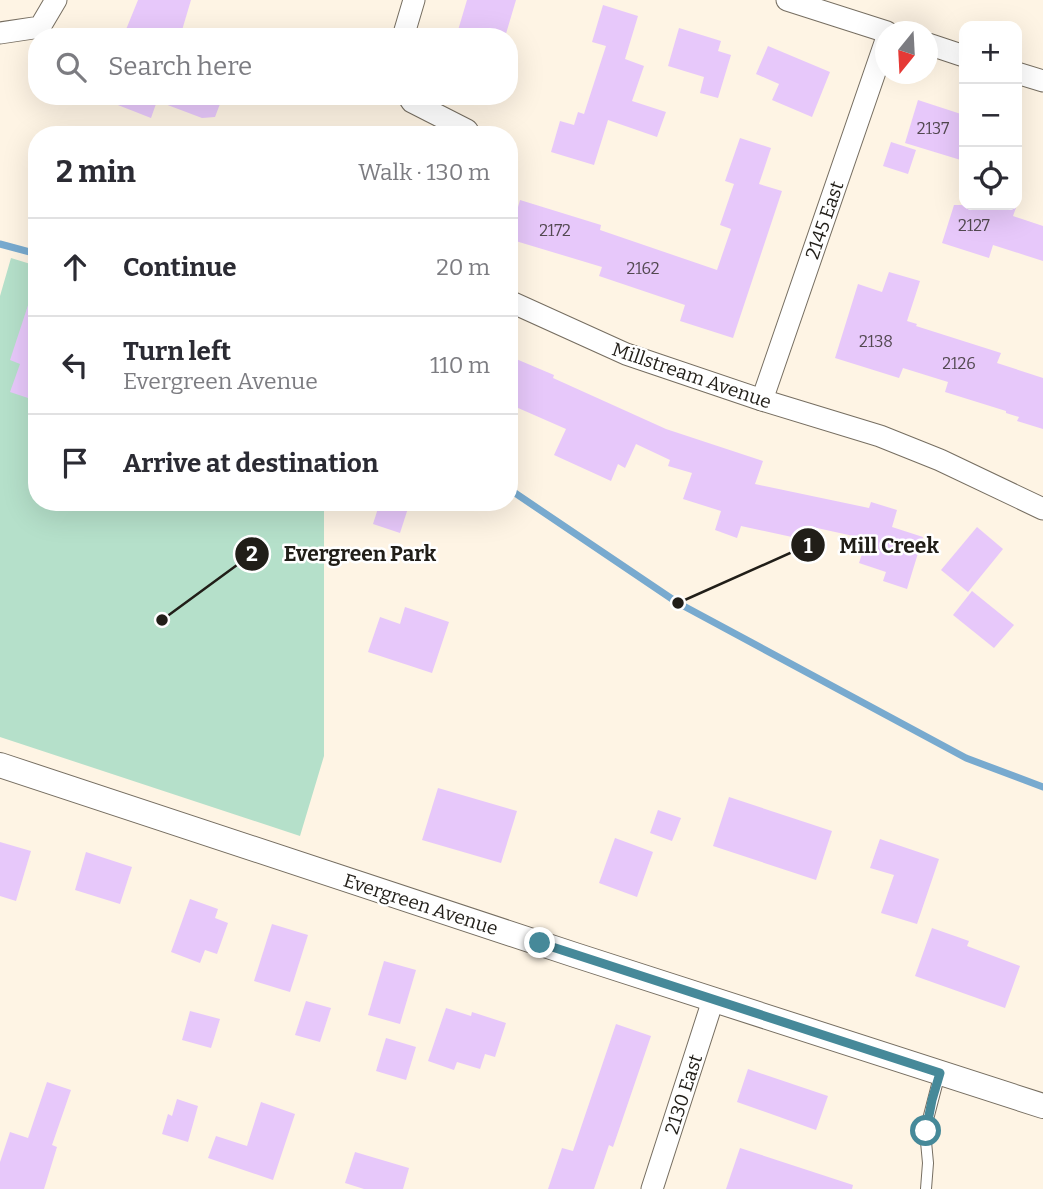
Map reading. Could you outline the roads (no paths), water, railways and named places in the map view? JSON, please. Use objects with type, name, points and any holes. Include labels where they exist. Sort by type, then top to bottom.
[{"type":"street","points":[[33,28],[40,27],[56,0]]},
{"type":"street","points":[[406,28],[414,0]]},
{"type":"street","points":[[787,0],[875,28]]},
{"type":"street","points":[[0,33],[28,29]]},
{"type":"street","points":[[938,47],[959,54]]},
{"type":"street","name":"2145 East","points":[[762,400],[875,72]]},
{"type":"street","points":[[1022,75],[1043,81]]},
{"type":"street","points":[[418,105],[459,126]]},
{"type":"street","name":"Millstream Avenue","points":[[518,305],[626,354],[880,436],[940,460],[1043,509]]},
{"type":"street","name":"Evergreen Avenue","points":[[0,765],[1043,1106]]},
{"type":"street","name":"2130 East","points":[[652,1189],[713,1000]]},
{"type":"lane","points":[[926,1189],[926,1131],[940,1073]]},
{"type":"waterway","points":[[0,244],[28,252]]},
{"type":"waterway","points":[[518,495],[678,603],[966,758],[1043,787]]},
{"type":"place","name":"Mill Creek","points":[[678,603]]},
{"type":"place","name":"Evergreen Park","points":[[162,620]]}]
